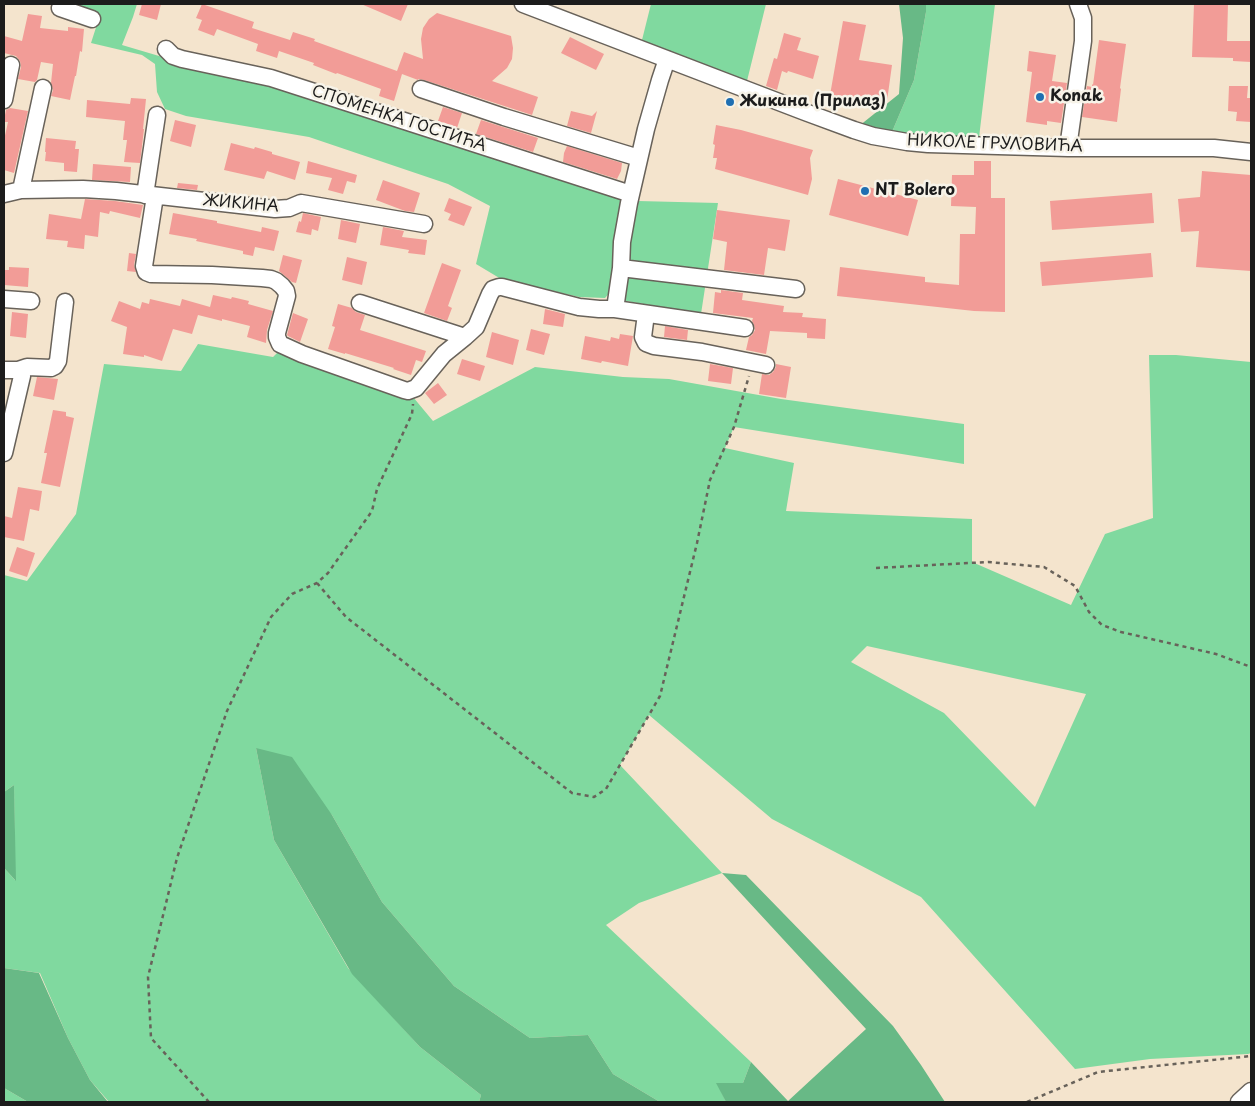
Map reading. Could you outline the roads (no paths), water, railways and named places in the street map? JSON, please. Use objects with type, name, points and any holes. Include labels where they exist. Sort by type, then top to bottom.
[{"type":"street","name":"НИКОЛЕ ГРУЛОВИЋА","points":[[523,4],[873,136],[928,144],[1068,148],[1214,148],[1251,152]]},
{"type":"street","points":[[1068,148],[1083,41],[1083,18],[1078,4]]},
{"type":"street","points":[[60,9],[92,18]]},
{"type":"street","name":"СПОМЕНКА ГОСТИЋА","points":[[166,49],[173,56],[182,59],[272,78],[631,194]]},
{"type":"street","points":[[615,309],[621,268],[622,242],[631,194],[639,158],[667,59]]},
{"type":"street","points":[[4,100],[11,65]]},
{"type":"street","points":[[21,190],[43,88]]},
{"type":"street","points":[[421,89],[504,118],[639,158]]},
{"type":"street","points":[[157,115],[144,266],[146,272],[151,274],[266,278],[276,281],[286,291],[287,296],[276,337],[280,344],[302,354],[408,391],[416,388],[444,354],[478,325],[490,294],[493,289],[499,287],[579,307],[615,309],[745,328]]},
{"type":"street","name":"ЖИКИНА","points":[[4,194],[21,190],[83,189],[276,209],[289,208],[301,203],[424,224]]},
{"type":"street","points":[[621,268],[796,289]]},
{"type":"street","points":[[4,300],[31,301]]},
{"type":"street","points":[[10,370],[24,367],[40,366],[51,368],[55,366],[58,361],[66,302]]},
{"type":"street","points":[[360,303],[465,338]]},
{"type":"street","points":[[646,314],[643,337],[646,343],[654,346],[702,352],[760,364]]},
{"type":"street","points":[[4,453],[22,380],[21,373],[10,370]]},
{"type":"street","points":[[1239,1102],[1251,1091]]},
{"type":"place","name":"Konak","points":[[1040,97]]},
{"type":"place","name":"Жикина (Прилаз)","points":[[730,102]]},
{"type":"place","name":"NT Bolero","points":[[865,191]]}]
